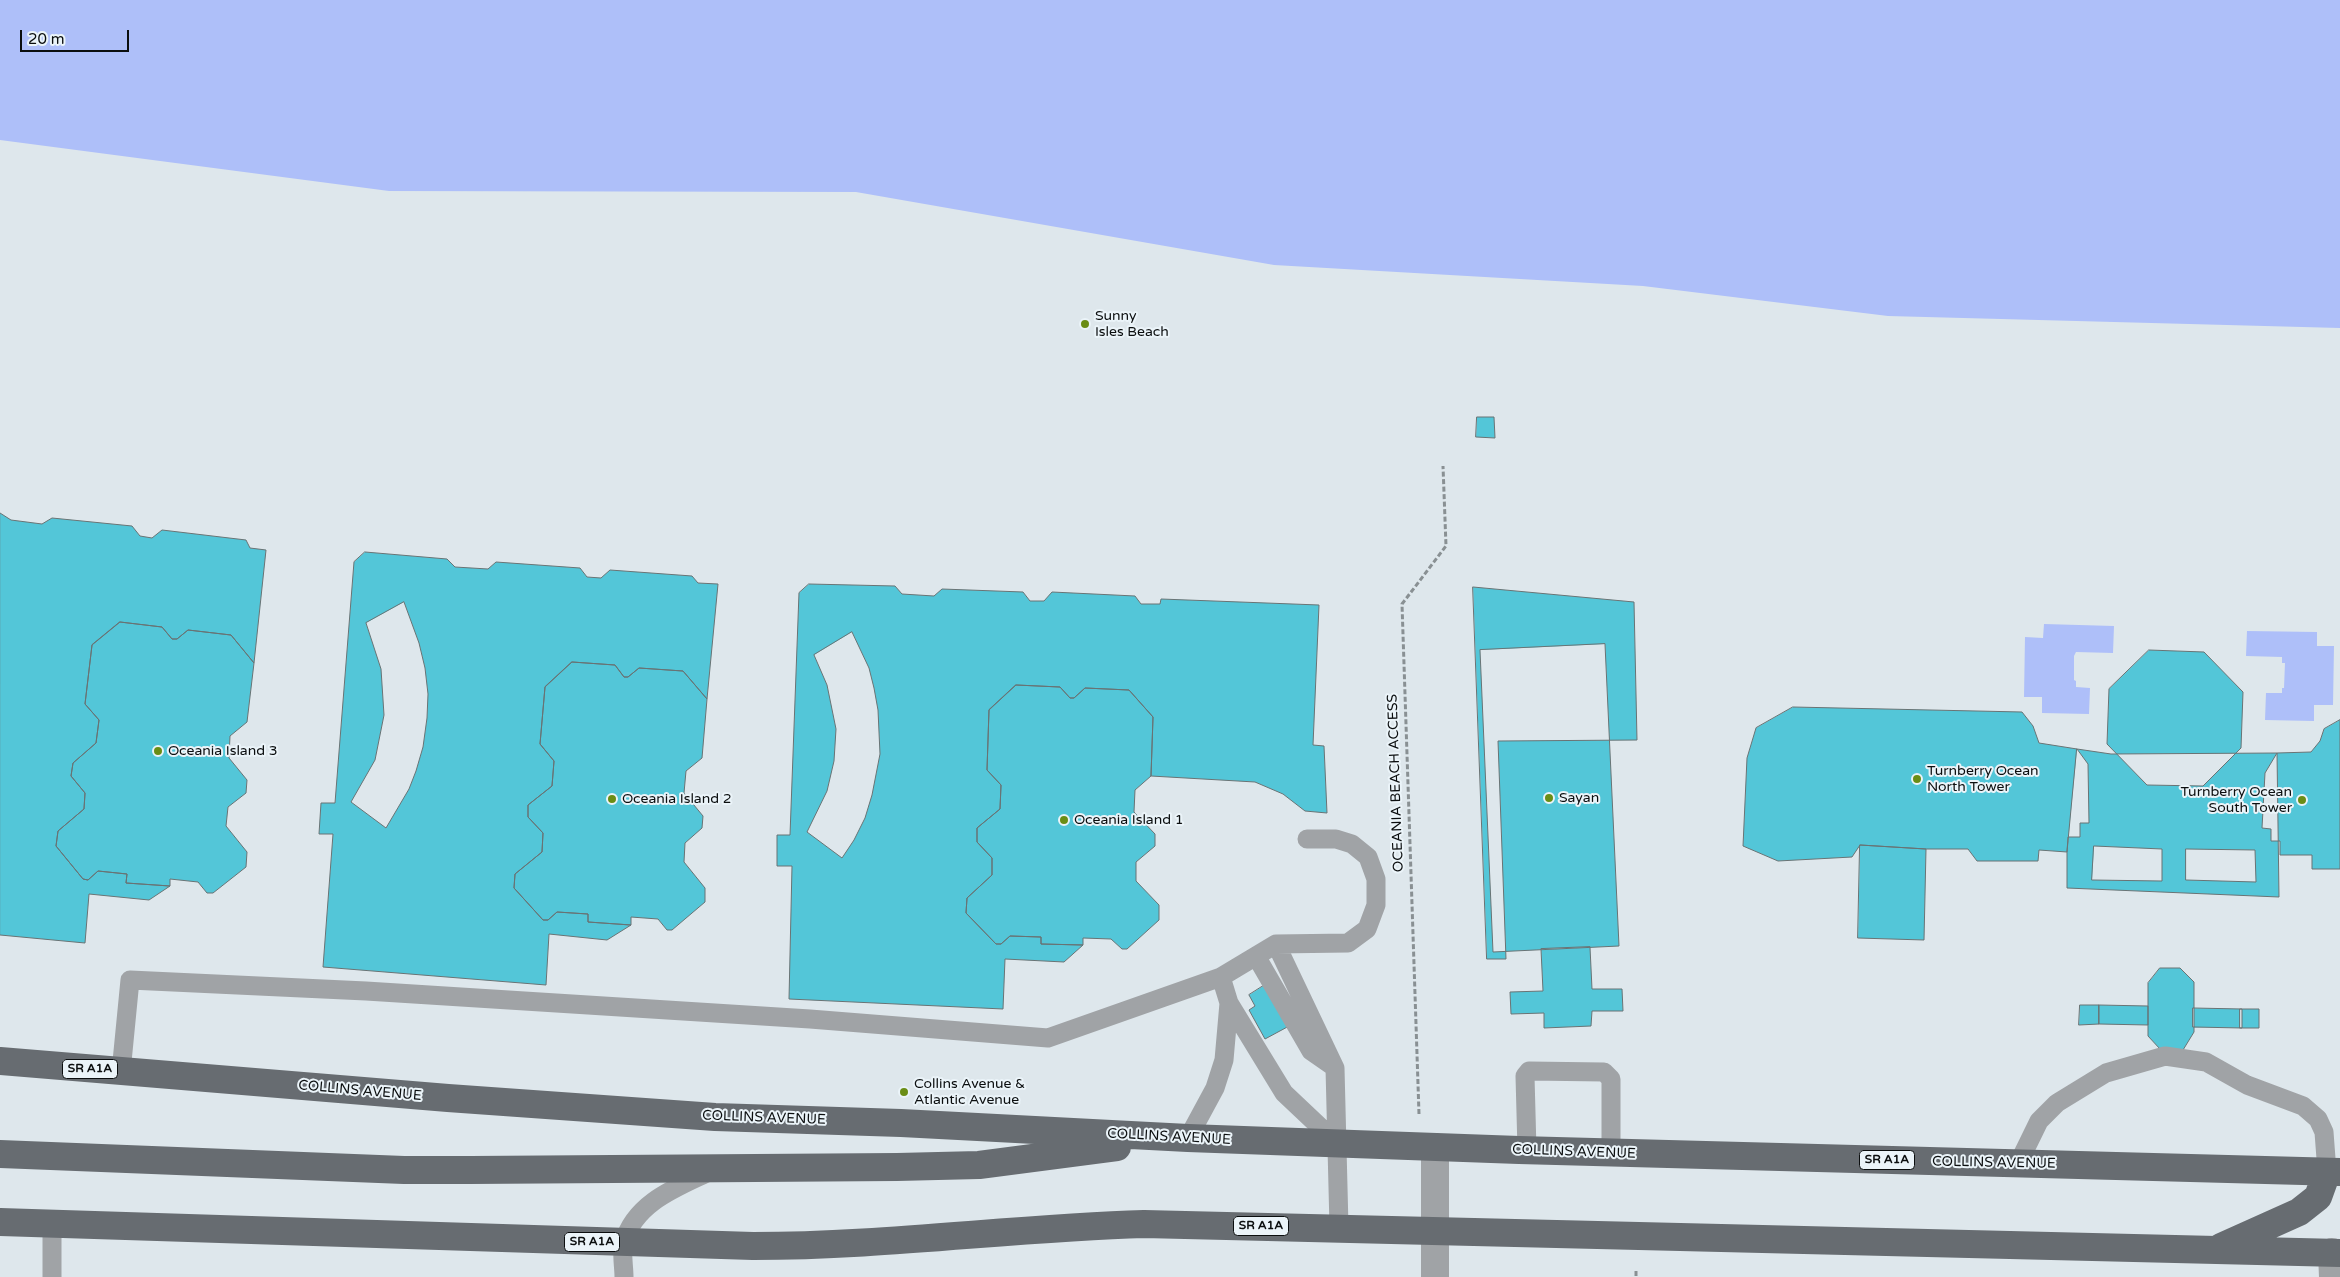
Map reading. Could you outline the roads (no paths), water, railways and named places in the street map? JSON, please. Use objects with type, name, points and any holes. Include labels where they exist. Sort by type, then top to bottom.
[{"type":"main road","name":"COLLINS AVENUE","points":[[0,1061],[121,1072],[715,1117],[921,1124],[1338,1144],[2334,1172]]},
{"type":"main road","points":[[0,1154],[404,1170],[979,1165],[1188,1138]]},
{"type":"main road","points":[[2215,1250],[2299,1212],[2318,1197],[2334,1172]]},
{"type":"main road","name":"SR A1A","points":[[0,1222],[624,1243],[819,1246],[1056,1227],[1144,1224],[1339,1227],[2215,1250],[2336,1255]]},
{"type":"street","points":[[1435,1147],[1435,1277]]},
{"type":"lane","points":[[121,1072],[130,980],[366,991],[800,1018],[1048,1038],[1221,977],[1276,944],[1348,943],[1367,929],[1376,905],[1376,878],[1368,857],[1352,844],[1344,841],[1336,839],[1307,839]]},
{"type":"lane","points":[[1276,944],[1335,1068],[1339,1227]]},
{"type":"lane","points":[[1256,956],[1311,1051],[1335,1068]]},
{"type":"lane","points":[[1221,977],[1229,1003],[1284,1093],[1338,1144]]},
{"type":"lane","points":[[1188,1138],[1215,1088],[1224,1060],[1229,1003]]},
{"type":"lane","points":[[2018,1164],[2039,1121],[2057,1102],[2106,1073],[2165,1056],[2206,1062],[2247,1085],[2303,1106],[2318,1119],[2324,1132],[2334,1172]]},
{"type":"lane","points":[[1527,1150],[1525,1076],[1529,1071],[1604,1072],[1611,1078],[1611,1153]]},
{"type":"lane","points":[[624,1277],[624,1243],[634,1220],[660,1196],[717,1168]]},
{"type":"lane","points":[[52,1224],[52,1277]]},
{"type":"water","points":[[0,0],[2340,0],[2340,328],[1888,316],[1643,286],[1274,265],[856,192],[389,191],[0,140]]},
{"type":"water","points":[[2044,624],[2114,626],[2113,653],[2076,652],[2074,656],[2074,680],[2076,681],[2076,687],[2090,688],[2089,714],[2042,713],[2042,697],[2024,697],[2025,637],[2043,638]]},
{"type":"water","points":[[2247,631],[2317,632],[2317,646],[2334,646],[2333,705],[2314,705],[2314,721],[2265,720],[2266,693],[2282,693],[2285,663],[2282,663],[2282,657],[2246,656]]},
{"type":"place","name":"Sunny Isles Beach","points":[[1085,324]]},
{"type":"place","name":"Oceania Island 3","points":[[158,751]]},
{"type":"place","name":"Turnberry Ocean North Tower","points":[[1917,779]]},
{"type":"place","name":"Sayan","points":[[1549,798]]},
{"type":"place","name":"Oceania Island 2","points":[[612,799]]},
{"type":"place","name":"Turnberry Ocean South Tower","points":[[2302,800]]},
{"type":"place","name":"Oceania Island 1","points":[[1064,820]]},
{"type":"place","name":"Collins Avenue & Atlantic Avenue","points":[[904,1092]]}]
